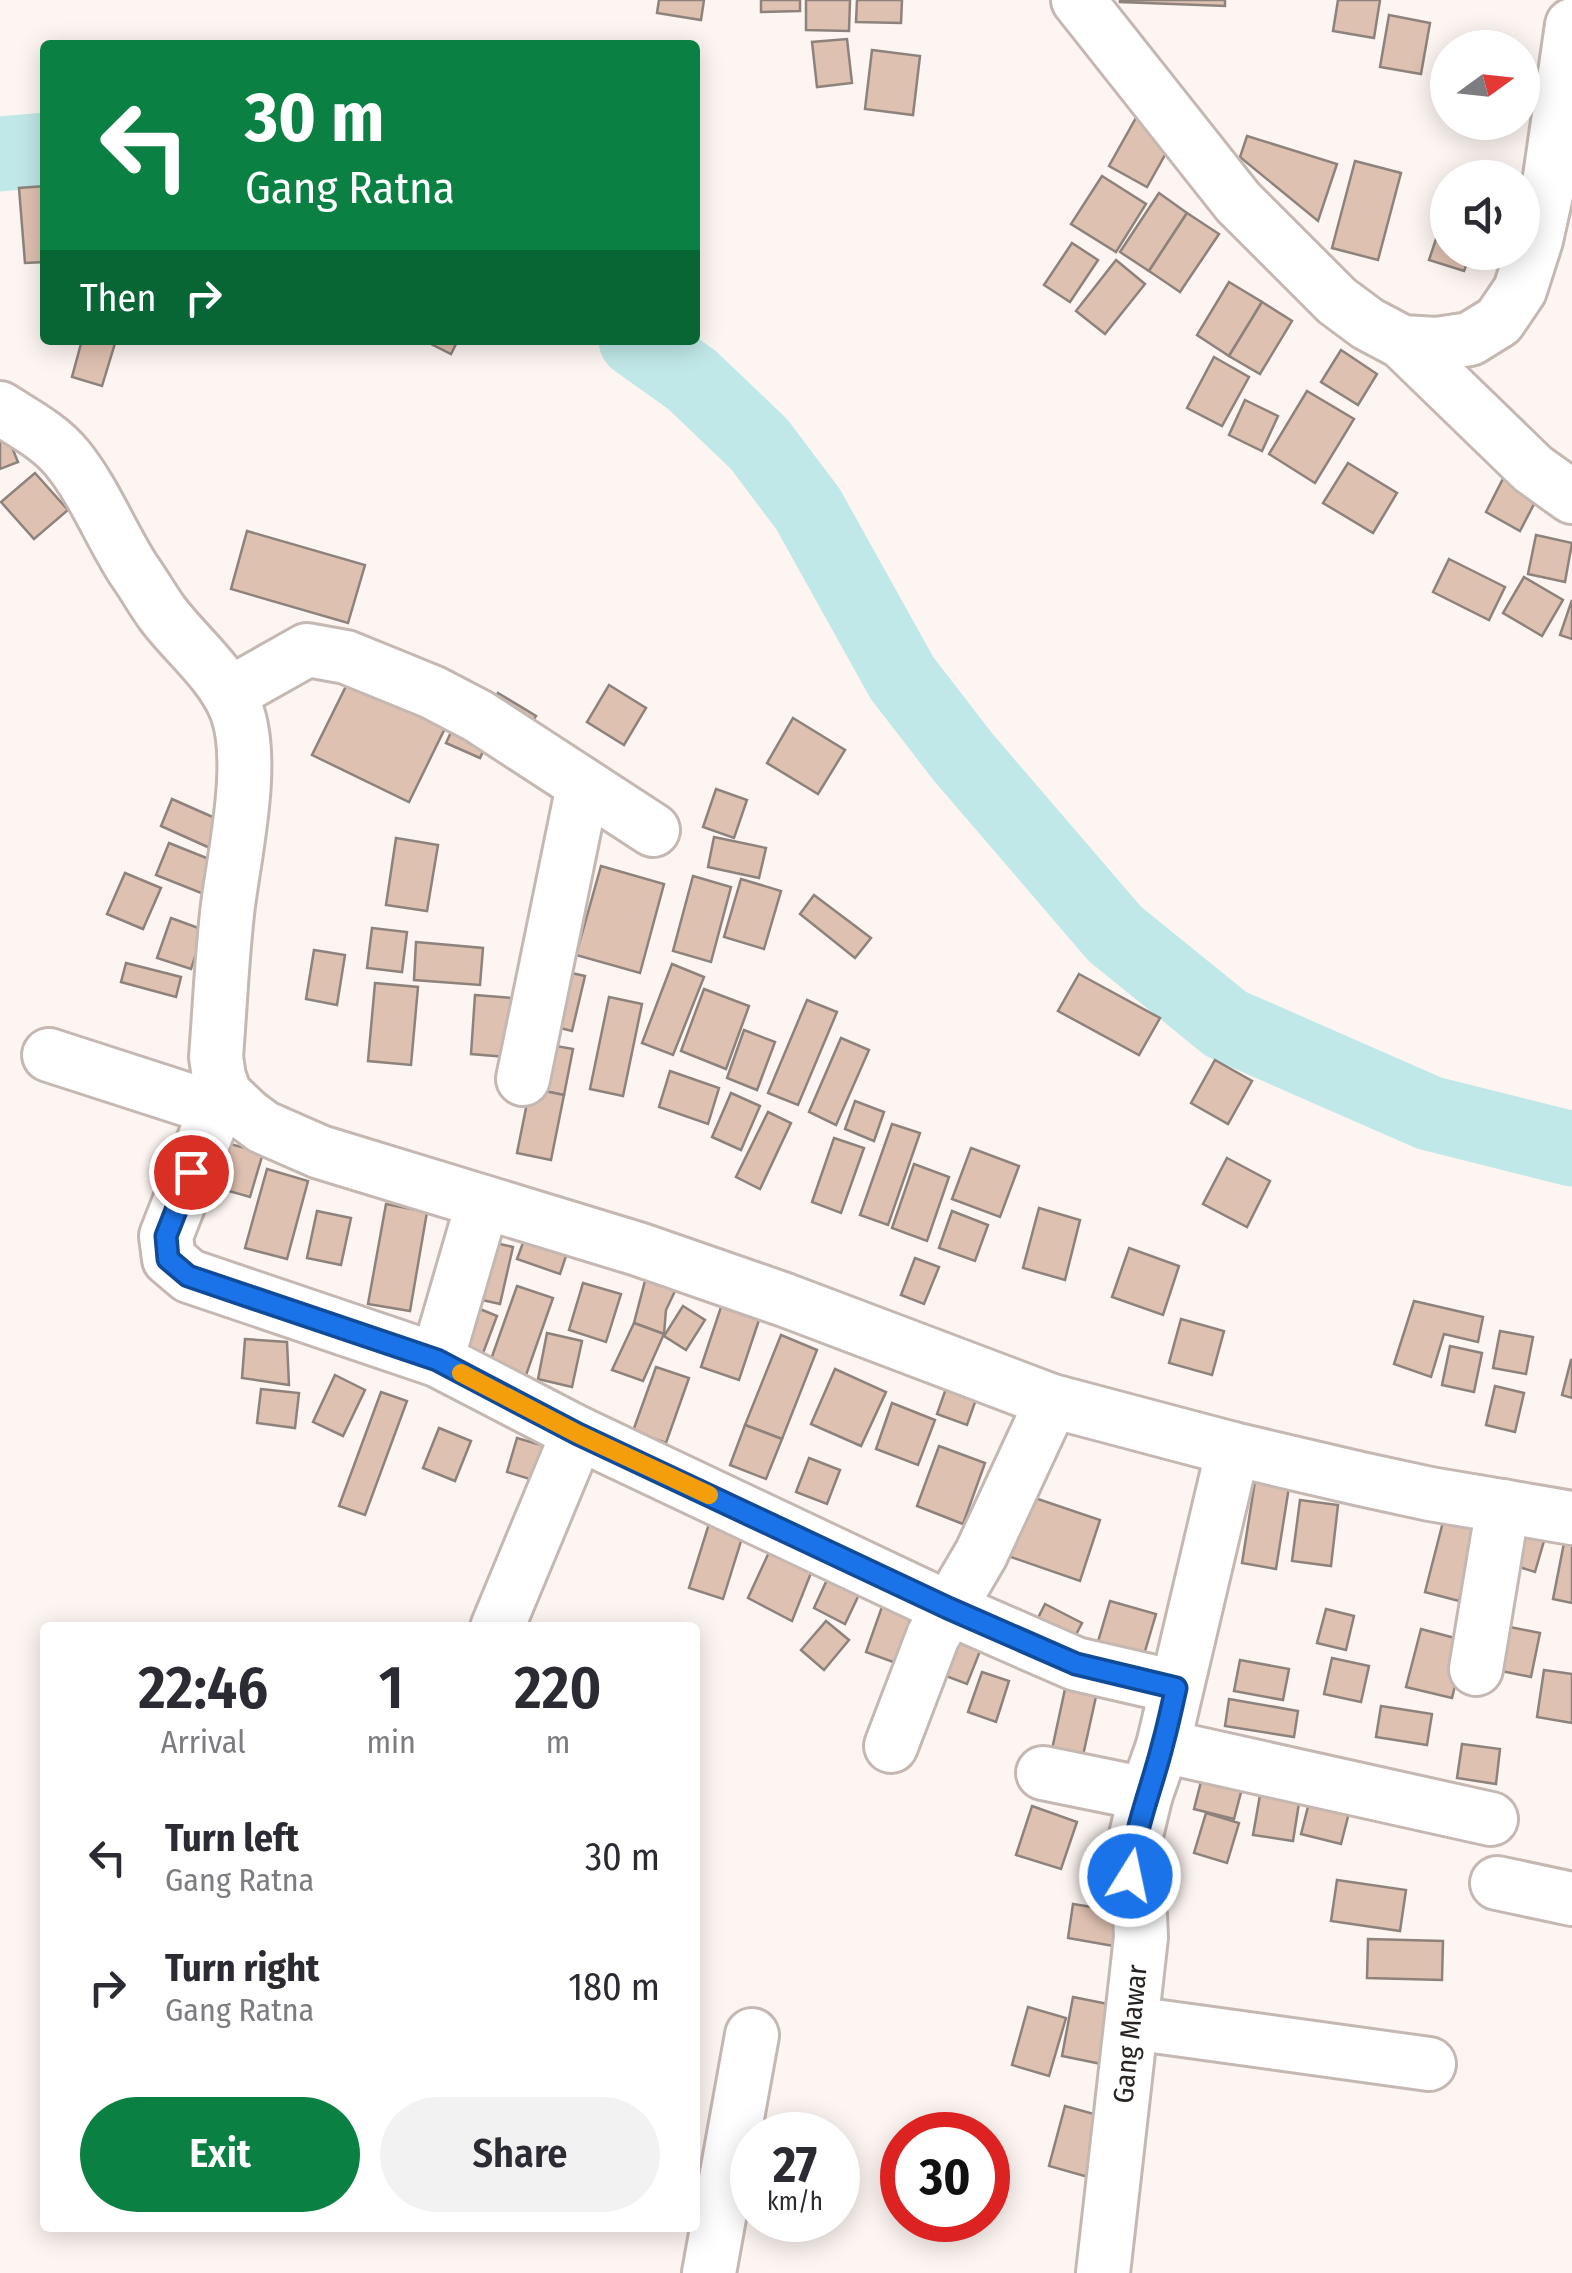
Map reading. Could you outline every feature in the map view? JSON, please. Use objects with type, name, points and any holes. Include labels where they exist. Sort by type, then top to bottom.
[{"type":"street","points":[[1078,0],[1238,202],[1337,301],[1402,342],[1533,469],[1572,498]]},
{"type":"street","points":[[1402,342],[1437,344],[1470,340],[1499,321],[1520,290],[1550,177],[1572,25]]},
{"type":"street","points":[[0,408],[43,435],[65,456],[162,613],[229,694],[242,732],[244,773],[216,1057],[221,1101],[166,1236],[168,1259],[188,1276],[437,1360],[578,1434],[1076,1664],[1176,1688]]},
{"type":"street","points":[[229,694],[307,650],[346,657],[432,692],[478,716],[653,830]]},
{"type":"street","points":[[523,1080],[583,786]]},
{"type":"street","points":[[50,1055],[221,1101],[294,1142],[638,1249],[1052,1401],[1233,1449],[1430,1494],[1572,1518]]},
{"type":"street","points":[[437,1360],[483,1202]]},
{"type":"street","points":[[891,1746],[933,1636],[981,1554],[1052,1401]]},
{"type":"street","points":[[500,1622],[578,1434]]},
{"type":"street","name":"Gang Mawar","points":[[1103,2273],[1141,1937],[1130,1876],[1131,1856],[1163,1746],[1233,1449]]},
{"type":"street","points":[[1476,1669],[1503,1506]]},
{"type":"street","points":[[1163,1746],[1491,1819]]},
{"type":"street","points":[[1043,1773],[1146,1794]]},
{"type":"street","points":[[1497,1883],[1572,1899]]},
{"type":"street","points":[[1132,2023],[1429,2064]]},
{"type":"street","points":[[709,2273],[752,2035]]},
{"type":"building","points":[[659,0],[704,0],[701,20],[657,13]]},
{"type":"building","points":[[761,0],[800,0],[800,11],[761,12]]},
{"type":"building","points":[[806,0],[850,0],[849,31],[806,30]]},
{"type":"building","points":[[857,0],[902,0],[901,23],[856,22]]},
{"type":"building","points":[[1225,0],[1225,6],[1120,2]]},
{"type":"building","points":[[1338,0],[1380,0],[1374,38],[1333,31]]},
{"type":"building","points":[[1389,15],[1430,23],[1421,74],[1380,67]]},
{"type":"building","points":[[847,39],[852,83],[817,87],[812,42]]},
{"type":"building","points":[[872,50],[920,56],[913,115],[865,109]]},
{"type":"building","points":[[1137,116],[1175,137],[1147,187],[1109,166]]},
{"type":"building","points":[[1247,136],[1337,164],[1318,221],[1240,157]]},
{"type":"building","points":[[1355,161],[1401,173],[1378,260],[1332,248]]},
{"type":"building","points":[[1102,176],[1146,204],[1116,252],[1071,224]]},
{"type":"building","points":[[40,186],[40,262],[25,263],[19,188]]},
{"type":"building","points":[[1159,193],[1187,213],[1149,271],[1120,252]]},
{"type":"building","points":[[1187,213],[1219,234],[1180,292],[1149,271]]},
{"type":"building","points":[[1072,243],[1098,260],[1070,302],[1044,285]]},
{"type":"building","points":[[1116,260],[1145,284],[1105,334],[1076,311]]},
{"type":"building","points":[[1229,282],[1262,302],[1229,356],[1197,335]]},
{"type":"building","points":[[1262,302],[1292,321],[1260,374],[1229,356]]},
{"type":"building","points":[[81,345],[114,345],[102,386],[72,377]]},
{"type":"building","points":[[433,345],[456,345],[451,354]]},
{"type":"building","points":[[1341,350],[1377,374],[1358,405],[1321,382]]},
{"type":"building","points":[[1214,357],[1249,377],[1222,426],[1187,408]]},
{"type":"building","points":[[1307,391],[1354,419],[1315,483],[1269,454]]},
{"type":"building","points":[[1245,400],[1278,416],[1262,451],[1229,435]]},
{"type":"building","points":[[4,428],[18,462],[0,469],[0,430]]},
{"type":"building","points":[[1348,463],[1397,493],[1373,533],[1323,503]]},
{"type":"building","points":[[1511,463],[1546,481],[1520,531],[1486,512]]},
{"type":"building","points":[[35,473],[68,510],[34,539],[1,502]]},
{"type":"building","points":[[247,531],[365,565],[348,623],[231,589]]},
{"type":"building","points":[[1536,535],[1572,543],[1565,582],[1528,574]]},
{"type":"building","points":[[1449,559],[1505,587],[1489,620],[1433,592]]},
{"type":"building","points":[[1524,577],[1563,600],[1542,636],[1503,613]]},
{"type":"building","points":[[1572,600],[1572,639],[1560,635]]},
{"type":"building","points":[[355,668],[451,716],[409,802],[312,755]]},
{"type":"building","points":[[609,685],[646,708],[624,745],[587,722]]},
{"type":"building","points":[[498,693],[536,716],[520,741],[483,718]]},
{"type":"building","points":[[459,715],[493,730],[480,758],[446,743]]},
{"type":"building","points":[[793,718],[845,750],[818,794],[767,763]]},
{"type":"building","points":[[716,789],[747,800],[734,838],[703,827]]},
{"type":"building","points":[[172,799],[233,826],[221,853],[161,826]]},
{"type":"building","points":[[714,837],[766,848],[759,878],[708,867]]},
{"type":"building","points":[[396,838],[438,845],[427,911],[386,905]]},
{"type":"building","points":[[169,843],[224,865],[211,897],[156,875]]},
{"type":"building","points":[[601,866],[664,884],[640,973],[576,955]]},
{"type":"building","points":[[125,873],[161,888],[143,929],[107,914]]},
{"type":"building","points":[[693,876],[731,887],[711,962],[673,951]]},
{"type":"building","points":[[741,879],[781,891],[764,949],[724,937]]},
{"type":"building","points":[[814,895],[871,938],[855,958],[800,914]]},
{"type":"building","points":[[171,918],[204,930],[191,969],[157,958]]},
{"type":"building","points":[[372,928],[407,932],[402,972],[367,968]]},
{"type":"building","points":[[416,942],[483,948],[480,985],[414,980]]},
{"type":"building","points":[[314,950],[345,955],[337,1005],[306,999]]},
{"type":"building","points":[[126,963],[181,977],[176,997],[121,982]]},
{"type":"building","points":[[672,964],[704,977],[673,1055],[642,1043]]},
{"type":"building","points":[[549,968],[585,976],[572,1031],[536,1022]]},
{"type":"building","points":[[1079,974],[1160,1018],[1139,1055],[1058,1011]]},
{"type":"building","points":[[375,983],[418,987],[411,1065],[368,1061]]},
{"type":"building","points":[[704,989],[749,1006],[726,1069],[681,1051]]},
{"type":"building","points":[[475,995],[524,999],[520,1058],[471,1054]]},
{"type":"building","points":[[609,997],[642,1004],[623,1096],[590,1089]]},
{"type":"building","points":[[807,1000],[837,1012],[798,1105],[768,1093]]},
{"type":"building","points":[[744,1030],[775,1042],[757,1090],[727,1078]]},
{"type":"building","points":[[841,1038],[869,1050],[836,1125],[809,1112]]},
{"type":"building","points":[[539,1043],[573,1049],[564,1095],[530,1088]]},
{"type":"building","points":[[1215,1060],[1252,1081],[1228,1124],[1191,1103]]},
{"type":"building","points":[[670,1071],[719,1088],[708,1124],[659,1107]]},
{"type":"building","points":[[530,1088],[564,1095],[551,1160],[517,1153]]},
{"type":"building","points":[[731,1093],[760,1106],[741,1150],[712,1137]]},
{"type":"building","points":[[855,1101],[884,1112],[874,1141],[845,1129]]},
{"type":"building","points":[[768,1112],[791,1123],[760,1189],[736,1177]]},
{"type":"building","points":[[892,1124],[920,1133],[888,1225],[860,1215]]},
{"type":"building","points":[[834,1138],[864,1148],[841,1213],[812,1202]]},
{"type":"building","points":[[223,1142],[263,1153],[250,1197],[211,1186]]},
{"type":"building","points":[[971,1148],[1019,1166],[1000,1217],[952,1199]]},
{"type":"building","points":[[1227,1158],[1270,1181],[1247,1227],[1203,1204]]},
{"type":"building","points":[[914,1164],[949,1177],[927,1241],[892,1228]]},
{"type":"building","points":[[267,1169],[308,1181],[287,1259],[245,1248]]},
{"type":"building","points":[[386,1204],[427,1212],[410,1311],[368,1304]]},
{"type":"building","points":[[1039,1208],[1080,1220],[1065,1280],[1023,1268]]},
{"type":"building","points":[[317,1211],[351,1218],[341,1265],[307,1258]]},
{"type":"building","points":[[952,1211],[988,1225],[975,1261],[939,1248]]},
{"type":"building","points":[[527,1232],[569,1247],[560,1274],[517,1259]]},
{"type":"building","points":[[477,1239],[513,1247],[500,1304],[464,1296]]},
{"type":"building","points":[[1129,1248],[1179,1266],[1163,1315],[1112,1297]]},
{"type":"building","points":[[915,1258],[939,1267],[924,1304],[901,1295]]},
{"type":"building","points":[[646,1277],[676,1289],[666,1310],[664,1334],[634,1323]]},
{"type":"building","points":[[583,1283],[621,1294],[606,1342],[569,1330]]},
{"type":"building","points":[[517,1286],[553,1298],[525,1378],[489,1365]]},
{"type":"building","points":[[1414,1301],[1483,1317],[1478,1342],[1444,1334],[1431,1377],[1394,1364]]},
{"type":"building","points":[[683,1306],[705,1320],[686,1350],[664,1336]]},
{"type":"building","points":[[475,1307],[497,1316],[480,1361],[458,1352]]},
{"type":"building","points":[[721,1307],[759,1320],[739,1380],[701,1367]]},
{"type":"building","points":[[1181,1319],[1224,1331],[1212,1375],[1169,1363]]},
{"type":"building","points":[[634,1323],[664,1334],[643,1381],[612,1370]]},
{"type":"building","points":[[1500,1331],[1533,1337],[1526,1374],[1493,1368]]},
{"type":"building","points":[[547,1333],[582,1341],[572,1387],[538,1379]]},
{"type":"building","points":[[781,1335],[817,1350],[782,1439],[745,1425]]},
{"type":"building","points":[[245,1339],[287,1342],[289,1385],[242,1378]]},
{"type":"building","points":[[1450,1346],[1482,1353],[1474,1392],[1442,1385]]},
{"type":"building","points":[[1572,1360],[1572,1398],[1562,1395]]},
{"type":"building","points":[[656,1367],[689,1378],[666,1443],[633,1431]]},
{"type":"building","points":[[835,1369],[886,1392],[861,1446],[811,1424]]},
{"type":"building","points":[[335,1375],[365,1390],[343,1436],[313,1422]]},
{"type":"building","points":[[950,1377],[980,1388],[967,1425],[937,1414]]},
{"type":"building","points":[[1495,1386],[1524,1393],[1515,1432],[1486,1425]]},
{"type":"building","points":[[261,1389],[299,1393],[295,1428],[257,1423]]},
{"type":"building","points":[[381,1392],[407,1401],[365,1515],[339,1506]]},
{"type":"building","points":[[892,1403],[935,1420],[918,1465],[876,1449]]},
{"type":"building","points":[[745,1425],[782,1439],[766,1479],[730,1465]]},
{"type":"building","points":[[439,1428],[471,1441],[455,1481],[423,1468]]},
{"type":"building","points":[[517,1438],[565,1452],[555,1487],[507,1472]]},
{"type":"building","points":[[939,1446],[985,1463],[963,1524],[917,1506]]},
{"type":"building","points":[[809,1458],[840,1470],[827,1504],[796,1492]]},
{"type":"building","points":[[1255,1481],[1289,1487],[1276,1569],[1242,1563]]},
{"type":"building","points":[[1029,1496],[1100,1520],[1080,1581],[1008,1556]]},
{"type":"building","points":[[1300,1500],[1338,1505],[1331,1566],[1292,1561]]},
{"type":"building","points":[[712,1514],[746,1525],[723,1599],[689,1588]]},
{"type":"building","points":[[1444,1518],[1478,1528],[1459,1601],[1425,1592]]},
{"type":"building","points":[[1521,1527],[1546,1534],[1535,1572],[1510,1564]]},
{"type":"building","points":[[1564,1543],[1572,1544],[1572,1603],[1553,1599]]},
{"type":"building","points":[[770,1550],[813,1568],[792,1621],[748,1598]]},
{"type":"building","points":[[832,1569],[864,1584],[845,1624],[814,1608]]},
{"type":"building","points":[[884,1601],[929,1617],[909,1668],[866,1652]]},
{"type":"building","points":[[1110,1601],[1156,1614],[1143,1658],[1097,1645]]},
{"type":"building","points":[[1045,1604],[1082,1623],[1067,1652],[1030,1634]]},
{"type":"building","points":[[1326,1609],[1354,1616],[1346,1650],[1317,1643]]},
{"type":"building","points":[[826,1621],[849,1640],[824,1670],[801,1650]]},
{"type":"building","points":[[949,1621],[986,1636],[967,1684],[930,1670]]},
{"type":"building","points":[[1500,1625],[1540,1633],[1531,1677],[1491,1669]]},
{"type":"building","points":[[1421,1629],[1466,1641],[1452,1698],[1406,1687]]},
{"type":"building","points":[[1332,1658],[1369,1666],[1361,1702],[1324,1694]]},
{"type":"building","points":[[1240,1660],[1289,1669],[1283,1700],[1234,1691]]},
{"type":"building","points":[[1544,1670],[1572,1674],[1572,1723],[1537,1717]]},
{"type":"building","points":[[982,1672],[1009,1681],[996,1722],[968,1712]]},
{"type":"building","points":[[1068,1675],[1099,1683],[1082,1760],[1051,1754]]},
{"type":"building","points":[[1229,1699],[1298,1711],[1294,1737],[1225,1726]]},
{"type":"building","points":[[1381,1706],[1432,1714],[1427,1745],[1376,1737]]},
{"type":"building","points":[[1462,1744],[1500,1749],[1496,1784],[1457,1778]]},
{"type":"building","points":[[1205,1766],[1245,1777],[1234,1819],[1194,1809]]},
{"type":"building","points":[[1263,1778],[1302,1784],[1293,1841],[1253,1835]]},
{"type":"building","points":[[1312,1791],[1352,1801],[1341,1844],[1301,1834]]},
{"type":"building","points":[[1032,1806],[1077,1822],[1061,1869],[1016,1855]]},
{"type":"building","points":[[1206,1813],[1239,1823],[1227,1863],[1194,1853]]},
{"type":"building","points":[[1337,1880],[1406,1890],[1400,1931],[1331,1921]]},
{"type":"building","points":[[1073,1904],[1130,1913],[1125,1948],[1068,1938]]},
{"type":"building","points":[[1368,1939],[1443,1941],[1442,1980],[1367,1978]]},
{"type":"building","points":[[1073,1997],[1123,2007],[1111,2066],[1062,2056]]},
{"type":"building","points":[[1028,2007],[1066,2018],[1049,2076],[1012,2065]]},
{"type":"building","points":[[1065,2106],[1112,2119],[1095,2179],[1049,2166]]},
{"type":"waterway","points":[[0,154],[40,150]]},
{"type":"waterway","points":[[643,345],[692,380],[759,444],[808,509],[902,678],[963,757],[1115,934],[1226,1024],[1429,1113],[1572,1149]]},
{"type":"slow traffic","points":[[461,1373],[578,1434],[709,1495]]},
{"type":"route","points":[[191,1172],[166,1236],[168,1259],[188,1276],[437,1360],[578,1434],[948,1608],[1076,1664],[1176,1688],[1163,1746],[1146,1794],[1130,1876]]}]
